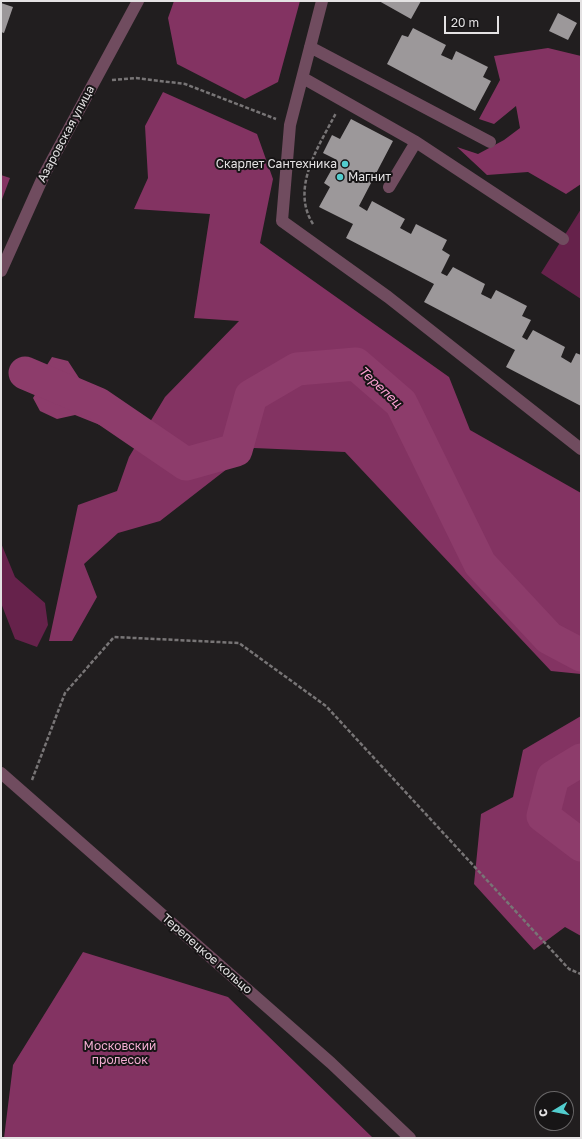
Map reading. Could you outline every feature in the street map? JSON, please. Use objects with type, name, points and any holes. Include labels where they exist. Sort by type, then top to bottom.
[{"type":"street","name":"Азаровская улица","points":[[1,271],[44,175],[138,1]]},
{"type":"street","points":[[322,1],[290,124],[282,221],[388,297],[581,449]]},
{"type":"street","points":[[310,48],[490,142]]},
{"type":"street","points":[[303,78],[416,142],[563,239]]},
{"type":"street","points":[[389,187],[416,142]]},
{"type":"street","name":"Терепецкое кольцо","points":[[1,773],[331,1063],[410,1138]]},
{"type":"path","points":[[95,80],[136,78],[185,84],[290,124]]},
{"type":"path","points":[[318,228],[312,223],[306,209],[303,193],[312,160],[342,100]]},
{"type":"path","points":[[26,795],[65,693],[114,637],[239,643],[326,706],[569,969],[581,974]]},
{"type":"shaded area","points":[[581,209],[581,299],[541,273]]},
{"type":"shaded area","points":[[52,357],[68,361],[81,381],[142,434],[120,433],[75,415],[57,419],[40,411],[33,398],[39,388],[25,373],[42,373]]},
{"type":"shaded area","points":[[1,543],[15,577],[45,603],[48,625],[37,647],[15,639],[1,603]]},
{"type":"green space","points":[[174,1],[300,1],[278,82],[245,99],[177,64],[168,18]]},
{"type":"green space","points":[[548,48],[581,56],[581,184],[566,194],[528,172],[487,175],[457,147],[478,154],[504,140],[520,128],[516,106],[494,124],[479,119],[500,80],[494,56]]},
{"type":"green space","points":[[163,92],[257,134],[273,179],[260,243],[449,377],[470,430],[581,493],[581,674],[551,671],[345,452],[254,448],[160,521],[118,533],[84,564],[97,597],[72,641],[49,641],[78,505],[117,491],[129,457],[165,397],[239,321],[194,318],[210,214],[134,209],[148,178],[145,126]]},
{"type":"green space","points":[[1,175],[10,178],[1,202]]},
{"type":"green space","points":[[581,716],[581,936],[565,927],[534,950],[474,884],[481,814],[513,797],[523,750]]},
{"type":"green space","name":"Московский пролесок","points":[[83,952],[228,997],[373,1138],[4,1138],[13,1065]]},
{"type":"building","points":[[379,1],[421,1],[411,19]]},
{"type":"building","points":[[1,3],[13,7],[4,33],[1,32]]},
{"type":"building","points":[[558,13],[577,23],[568,40],[549,31]]},
{"type":"building","points":[[413,28],[446,45],[441,55],[452,60],[456,51],[488,67],[483,77],[491,81],[475,111],[387,64],[402,35],[408,37]]},
{"type":"building","points":[[351,119],[393,141],[359,206],[367,211],[372,201],[405,219],[400,228],[411,234],[416,224],[447,240],[442,250],[450,255],[441,273],[447,276],[453,267],[485,284],[481,294],[491,299],[496,290],[527,306],[522,316],[531,320],[522,337],[527,340],[533,330],[565,347],[561,357],[571,363],[576,353],[581,355],[581,406],[506,367],[515,350],[424,302],[434,284],[346,238],[353,224],[319,207],[330,187],[324,183],[337,160],[323,153],[332,135],[340,139]]},
{"type":"waterway","name":"Терепец","points":[[25,373],[98,404],[186,464],[236,450],[251,396],[297,369],[356,364],[401,403],[480,564],[549,638],[581,655]]},
{"type":"waterway","name":"Терепец","points":[[581,760],[553,777],[543,816],[581,845]]},
{"type":"place","name":"Скарлет Сантехника","points":[[345,164]]},
{"type":"place","name":"Магнит","points":[[340,177]]}]
